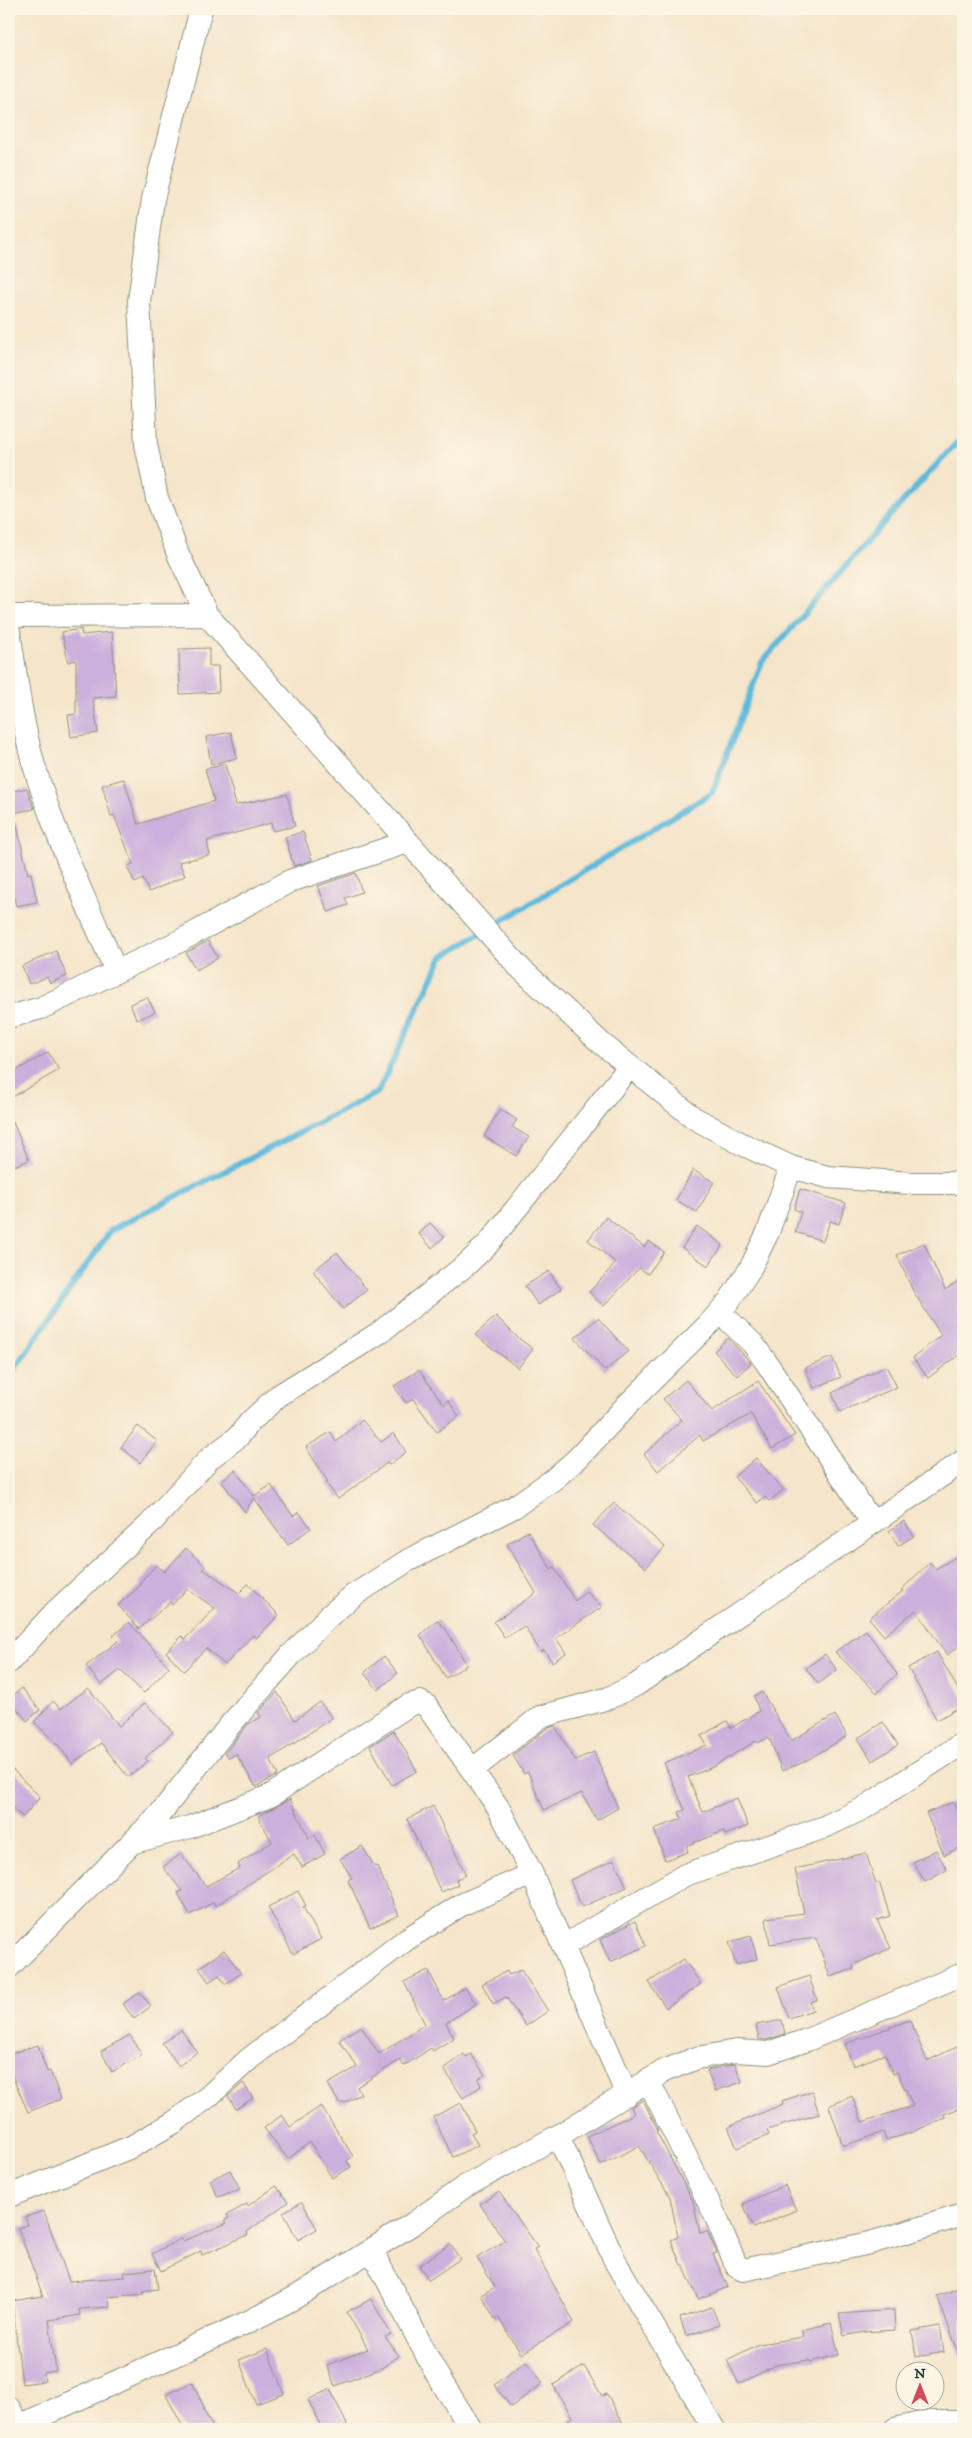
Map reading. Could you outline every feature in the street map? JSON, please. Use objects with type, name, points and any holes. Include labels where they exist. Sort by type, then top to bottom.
[{"type":"street","points":[[201,9],[153,199],[138,301],[146,444],[157,498],[178,554],[207,615],[519,967],[629,1067],[694,1118],[742,1144],[791,1167],[828,1177],[911,1183],[963,1183]]},
{"type":"street","points":[[9,616],[207,615]]},
{"type":"street","points":[[9,631],[22,716],[40,785],[70,866],[116,970]]},
{"type":"street","points":[[9,1017],[41,1008],[116,970],[178,942],[290,881],[408,842]]},
{"type":"street","points":[[9,1662],[57,1610],[149,1524],[210,1458],[238,1437],[264,1408],[278,1396],[379,1333],[466,1265],[488,1244],[629,1067]]},
{"type":"street","points":[[9,1968],[159,1815],[230,1725],[291,1654],[328,1616],[354,1595],[408,1561],[514,1507],[554,1479],[578,1458],[720,1312],[750,1270],[768,1232],[791,1167]]},
{"type":"street","points":[[720,1312],[753,1344],[872,1522]]},
{"type":"street","points":[[472,1770],[540,1717],[609,1698],[636,1685],[963,1461]]},
{"type":"street","points":[[133,1842],[190,1827],[270,1796],[416,1702],[426,1705],[498,1807],[532,1874],[627,2095]]},
{"type":"street","points":[[563,1946],[686,1875],[822,1828],[864,1808],[963,1743]]},
{"type":"street","points":[[9,2196],[132,2147],[173,2123],[209,2096],[249,2058],[407,1939],[462,1905],[532,1874]]},
{"type":"street","points":[[16,2421],[250,2321],[296,2298],[372,2251],[464,2187],[558,2136],[664,2071],[697,2058],[736,2051],[768,2053],[807,2040],[963,1974]]},
{"type":"street","points":[[648,2080],[715,2215],[737,2267],[743,2270],[870,2243],[963,2215]]},
{"type":"street","points":[[558,2136],[616,2263],[714,2429]]},
{"type":"street","points":[[372,2251],[436,2373],[471,2429]]},
{"type":"street","points":[[895,2429],[926,2422],[963,2422]]},
{"type":"building","points":[[81,629],[82,635],[112,632],[116,696],[93,698],[98,733],[71,737],[68,715],[76,714],[76,660],[68,662],[62,632]]},
{"type":"building","points":[[209,648],[209,666],[218,666],[219,692],[180,694],[179,649]]},
{"type":"building","points":[[231,732],[237,758],[211,764],[206,737]]},
{"type":"building","points":[[225,764],[236,805],[287,794],[295,826],[273,831],[271,823],[207,841],[210,855],[179,862],[185,876],[149,892],[143,879],[135,883],[127,867],[133,864],[114,815],[111,816],[102,785],[124,779],[138,824],[214,801],[205,769]]},
{"type":"building","points":[[27,788],[34,809],[9,814],[9,792]]},
{"type":"building","points":[[16,822],[28,874],[31,873],[37,902],[16,906],[9,873],[9,823]]},
{"type":"building","points":[[303,832],[312,860],[294,866],[285,837]]},
{"type":"building","points":[[356,873],[362,892],[345,898],[348,905],[328,912],[318,886]]},
{"type":"building","points":[[208,941],[218,958],[196,970],[186,953]]},
{"type":"building","points":[[56,951],[67,976],[50,983],[47,977],[29,984],[22,966]]},
{"type":"building","points":[[147,997],[155,1012],[137,1020],[130,1004]]},
{"type":"building","points":[[48,1052],[59,1070],[9,1099],[9,1075]]},
{"type":"building","points":[[500,1109],[517,1120],[512,1127],[529,1137],[516,1156],[484,1136]]},
{"type":"building","points":[[9,1113],[29,1160],[9,1168]]},
{"type":"building","points":[[693,1170],[714,1182],[697,1212],[676,1200]]},
{"type":"building","points":[[800,1189],[846,1203],[839,1224],[830,1221],[823,1241],[795,1232],[801,1212],[794,1209]]},
{"type":"building","points":[[606,1217],[644,1247],[649,1241],[664,1252],[648,1274],[639,1268],[604,1306],[589,1292],[616,1263],[588,1240]]},
{"type":"building","points":[[430,1223],[444,1237],[432,1248],[419,1234]]},
{"type":"building","points":[[697,1226],[723,1245],[708,1266],[682,1248]]},
{"type":"building","points":[[924,1243],[945,1290],[963,1278],[963,1352],[928,1378],[913,1358],[941,1335],[913,1291],[897,1255]]},
{"type":"building","points":[[337,1252],[367,1290],[343,1309],[313,1271]]},
{"type":"building","points":[[549,1271],[561,1289],[538,1305],[525,1286]]},
{"type":"building","points":[[496,1316],[517,1337],[533,1349],[518,1368],[475,1335]]},
{"type":"building","points":[[598,1318],[628,1351],[605,1371],[575,1338]]},
{"type":"building","points":[[728,1338],[751,1363],[737,1376],[714,1351]]},
{"type":"building","points":[[832,1357],[841,1377],[814,1388],[805,1368]]},
{"type":"building","points":[[886,1366],[897,1387],[840,1412],[832,1393]]},
{"type":"building","points":[[419,1370],[444,1405],[448,1400],[459,1416],[437,1432],[413,1399],[406,1403],[394,1386]]},
{"type":"building","points":[[686,1380],[712,1411],[758,1381],[795,1435],[772,1449],[751,1414],[703,1441],[700,1435],[658,1471],[644,1454],[682,1420],[663,1399]]},
{"type":"building","points":[[362,1420],[381,1442],[394,1433],[406,1452],[389,1465],[387,1463],[338,1499],[326,1483],[328,1482],[306,1447],[331,1432],[336,1442]]},
{"type":"building","points":[[138,1426],[157,1441],[140,1463],[121,1447]]},
{"type":"building","points":[[756,1458],[783,1490],[769,1501],[765,1497],[757,1503],[734,1477]]},
{"type":"building","points":[[235,1470],[254,1496],[271,1485],[293,1516],[299,1512],[311,1528],[288,1545],[254,1498],[245,1512],[221,1481]]},
{"type":"building","points":[[614,1503],[665,1547],[646,1568],[593,1525]]},
{"type":"building","points":[[904,1521],[914,1536],[898,1546],[889,1531]]},
{"type":"building","points":[[528,1531],[551,1569],[554,1567],[575,1601],[586,1591],[602,1607],[556,1638],[566,1653],[552,1662],[544,1650],[541,1652],[524,1626],[505,1638],[494,1622],[536,1593],[507,1544]]},
{"type":"building","points":[[186,1548],[205,1566],[203,1569],[239,1593],[248,1584],[279,1615],[256,1638],[253,1635],[225,1665],[206,1648],[184,1671],[166,1652],[182,1636],[185,1639],[215,1608],[187,1589],[172,1605],[170,1602],[139,1629],[118,1605],[141,1585],[139,1583],[156,1565],[164,1572]]},
{"type":"building","points":[[963,1553],[963,1643],[947,1655],[916,1610],[884,1636],[869,1618],[903,1591],[901,1590],[930,1562],[935,1569]]},
{"type":"building","points":[[437,1620],[447,1631],[467,1665],[446,1678],[420,1635]]},
{"type":"building","points":[[129,1622],[169,1667],[144,1693],[120,1670],[101,1685],[86,1666],[118,1641],[113,1636]]},
{"type":"building","points":[[866,1630],[897,1674],[877,1693],[835,1652]]},
{"type":"building","points":[[937,1652],[963,1698],[963,1705],[937,1720],[908,1668]]},
{"type":"building","points":[[825,1654],[837,1670],[818,1684],[806,1668]]},
{"type":"building","points":[[384,1656],[398,1673],[378,1690],[364,1673]]},
{"type":"building","points":[[22,1688],[40,1710],[27,1721],[9,1699]]},
{"type":"building","points":[[88,1688],[119,1726],[145,1703],[173,1732],[145,1758],[148,1761],[128,1777],[101,1743],[72,1764],[59,1746],[34,1722],[53,1701],[61,1709]]},
{"type":"building","points":[[277,1692],[295,1720],[320,1702],[332,1718],[270,1759],[278,1775],[256,1787],[236,1754],[229,1758],[225,1753],[248,1724],[261,1717],[258,1713]]},
{"type":"building","points":[[762,1692],[791,1741],[835,1715],[847,1736],[804,1762],[782,1771],[769,1737],[758,1743],[756,1741],[713,1767],[688,1777],[703,1812],[737,1798],[748,1826],[725,1835],[724,1831],[686,1846],[688,1852],[665,1860],[654,1829],[682,1819],[679,1812],[685,1810],[664,1763],[707,1745],[701,1736],[727,1721],[731,1728],[759,1711],[754,1696]]},
{"type":"building","points":[[883,1722],[898,1745],[872,1761],[858,1738]]},
{"type":"building","points":[[555,1726],[575,1760],[594,1752],[618,1808],[597,1820],[582,1793],[544,1810],[528,1772],[524,1774],[513,1755],[546,1729]]},
{"type":"building","points":[[394,1731],[417,1771],[392,1785],[370,1746]]},
{"type":"building","points":[[9,1766],[40,1797],[23,1817],[9,1805]]},
{"type":"building","points":[[290,1799],[309,1838],[315,1835],[325,1854],[302,1867],[294,1854],[215,1906],[214,1902],[190,1915],[178,1893],[182,1891],[163,1867],[181,1854],[206,1886],[240,1868],[238,1864],[272,1842],[258,1816]]},
{"type":"building","points":[[953,1802],[963,1825],[963,1846],[944,1855],[926,1813]]},
{"type":"building","points":[[433,1806],[466,1875],[456,1879],[458,1885],[441,1892],[407,1819]]},
{"type":"building","points":[[362,1846],[375,1867],[377,1866],[399,1915],[370,1928],[348,1880],[352,1878],[340,1859]]},
{"type":"building","points":[[936,1850],[947,1870],[925,1882],[913,1862]]},
{"type":"building","points":[[866,1853],[876,1884],[879,1882],[890,1916],[877,1920],[891,1948],[853,1965],[854,1969],[830,1977],[816,1938],[770,1944],[766,1918],[804,1913],[795,1869]]},
{"type":"building","points":[[614,1860],[627,1887],[582,1907],[570,1880]]},
{"type":"building","points":[[298,1891],[306,1906],[303,1907],[321,1939],[293,1954],[268,1907]]},
{"type":"building","points":[[635,1921],[646,1946],[610,1962],[600,1940]]},
{"type":"building","points":[[751,1936],[757,1959],[736,1965],[729,1942]]},
{"type":"building","points":[[224,1950],[241,1973],[225,1984],[219,1975],[209,1982],[199,1968]]},
{"type":"building","points":[[684,1959],[701,1984],[666,2008],[649,1982]]},
{"type":"building","points":[[428,1970],[444,2001],[465,1987],[476,2004],[446,2023],[454,2038],[433,2051],[431,2048],[404,2066],[400,2060],[357,2087],[361,2094],[345,2103],[339,2103],[328,2084],[357,2067],[339,2040],[361,2026],[379,2054],[425,2024],[404,1982]]},
{"type":"building","points":[[521,1970],[548,2011],[526,2026],[506,1997],[493,2004],[482,1984],[507,1971],[509,1975]]},
{"type":"building","points":[[809,1976],[817,2000],[810,2002],[813,2010],[789,2018],[778,1987]]},
{"type":"building","points":[[140,1992],[151,2006],[134,2019],[123,2004]]},
{"type":"building","points":[[782,2020],[785,2034],[766,2040],[759,2039],[756,2025]]},
{"type":"building","points":[[910,2020],[927,2061],[963,2044],[963,2107],[944,2114],[945,2118],[910,2133],[886,2140],[883,2132],[843,2146],[829,2106],[852,2096],[862,2122],[913,2106],[897,2072],[893,2074],[885,2054],[853,2066],[845,2044]]},
{"type":"building","points":[[181,2030],[197,2052],[179,2066],[162,2043]]},
{"type":"building","points":[[130,2035],[142,2055],[112,2072],[101,2051]]},
{"type":"building","points":[[38,2045],[47,2072],[50,2071],[61,2099],[28,2112],[9,2066],[9,2054]]},
{"type":"building","points":[[464,2054],[466,2057],[471,2054],[485,2075],[478,2079],[481,2086],[463,2098],[444,2069]]},
{"type":"building","points":[[735,2064],[742,2082],[715,2091],[707,2070]]},
{"type":"building","points":[[243,2083],[253,2098],[236,2109],[228,2096]]},
{"type":"building","points":[[812,2091],[819,2114],[767,2130],[769,2135],[737,2148],[728,2127],[783,2104],[782,2101]]},
{"type":"building","points":[[643,2100],[658,2130],[656,2131],[693,2201],[700,2233],[707,2231],[717,2253],[713,2254],[728,2287],[698,2299],[671,2240],[678,2237],[670,2197],[639,2146],[601,2165],[587,2136],[634,2114],[631,2107]]},
{"type":"building","points":[[461,2103],[475,2131],[471,2133],[478,2145],[453,2157],[433,2117]]},
{"type":"building","points":[[321,2106],[353,2156],[347,2161],[351,2167],[332,2178],[310,2142],[288,2159],[264,2128],[282,2115],[290,2127]]},
{"type":"building","points":[[230,2170],[240,2189],[218,2197],[210,2180]]},
{"type":"building","points":[[785,2185],[796,2210],[754,2228],[743,2204]]},
{"type":"building","points":[[276,2186],[288,2202],[247,2232],[248,2235],[202,2255],[201,2251],[161,2271],[152,2254],[182,2238],[183,2241],[227,2223],[225,2220],[229,2218],[227,2215],[247,2204],[248,2206]]},
{"type":"building","points":[[499,2192],[538,2247],[534,2249],[574,2322],[521,2354],[498,2317],[495,2319],[481,2295],[495,2287],[477,2258],[505,2241],[480,2204]]},
{"type":"building","points":[[302,2202],[317,2229],[298,2240],[283,2212]]},
{"type":"building","points":[[44,2211],[69,2281],[125,2277],[124,2272],[155,2269],[158,2289],[143,2291],[144,2294],[109,2297],[110,2307],[79,2309],[80,2315],[49,2320],[56,2371],[44,2373],[45,2381],[22,2384],[12,2301],[43,2296],[18,2228],[28,2225],[25,2217]]},
{"type":"building","points":[[450,2244],[460,2259],[429,2280],[419,2266]]},
{"type":"building","points":[[959,2288],[963,2299],[962,2362],[937,2296]]},
{"type":"building","points":[[371,2299],[391,2334],[385,2337],[399,2356],[382,2368],[335,2386],[327,2365],[368,2349],[347,2312]]},
{"type":"building","points":[[712,2307],[719,2325],[686,2336],[680,2318]]},
{"type":"building","points":[[894,2310],[895,2330],[864,2332],[844,2336],[839,2314]]},
{"type":"building","points":[[831,2323],[839,2355],[810,2362],[809,2360],[776,2365],[739,2384],[727,2360],[759,2344],[803,2337],[802,2330]]},
{"type":"building","points":[[940,2326],[944,2352],[916,2357],[912,2331]]},
{"type":"building","points":[[267,2349],[284,2394],[256,2404],[239,2360]]},
{"type":"building","points":[[526,2361],[543,2383],[511,2407],[494,2385]]},
{"type":"building","points":[[584,2366],[602,2396],[607,2394],[626,2429],[558,2429],[572,2417],[553,2385]]},
{"type":"building","points":[[192,2382],[214,2429],[184,2429],[166,2395]]},
{"type":"building","points":[[330,2389],[349,2429],[322,2429],[308,2400]]},
{"type":"waterway","points":[[9,1377],[111,1230],[378,1092],[442,957],[712,793],[762,662],[886,520],[963,436]]}]
